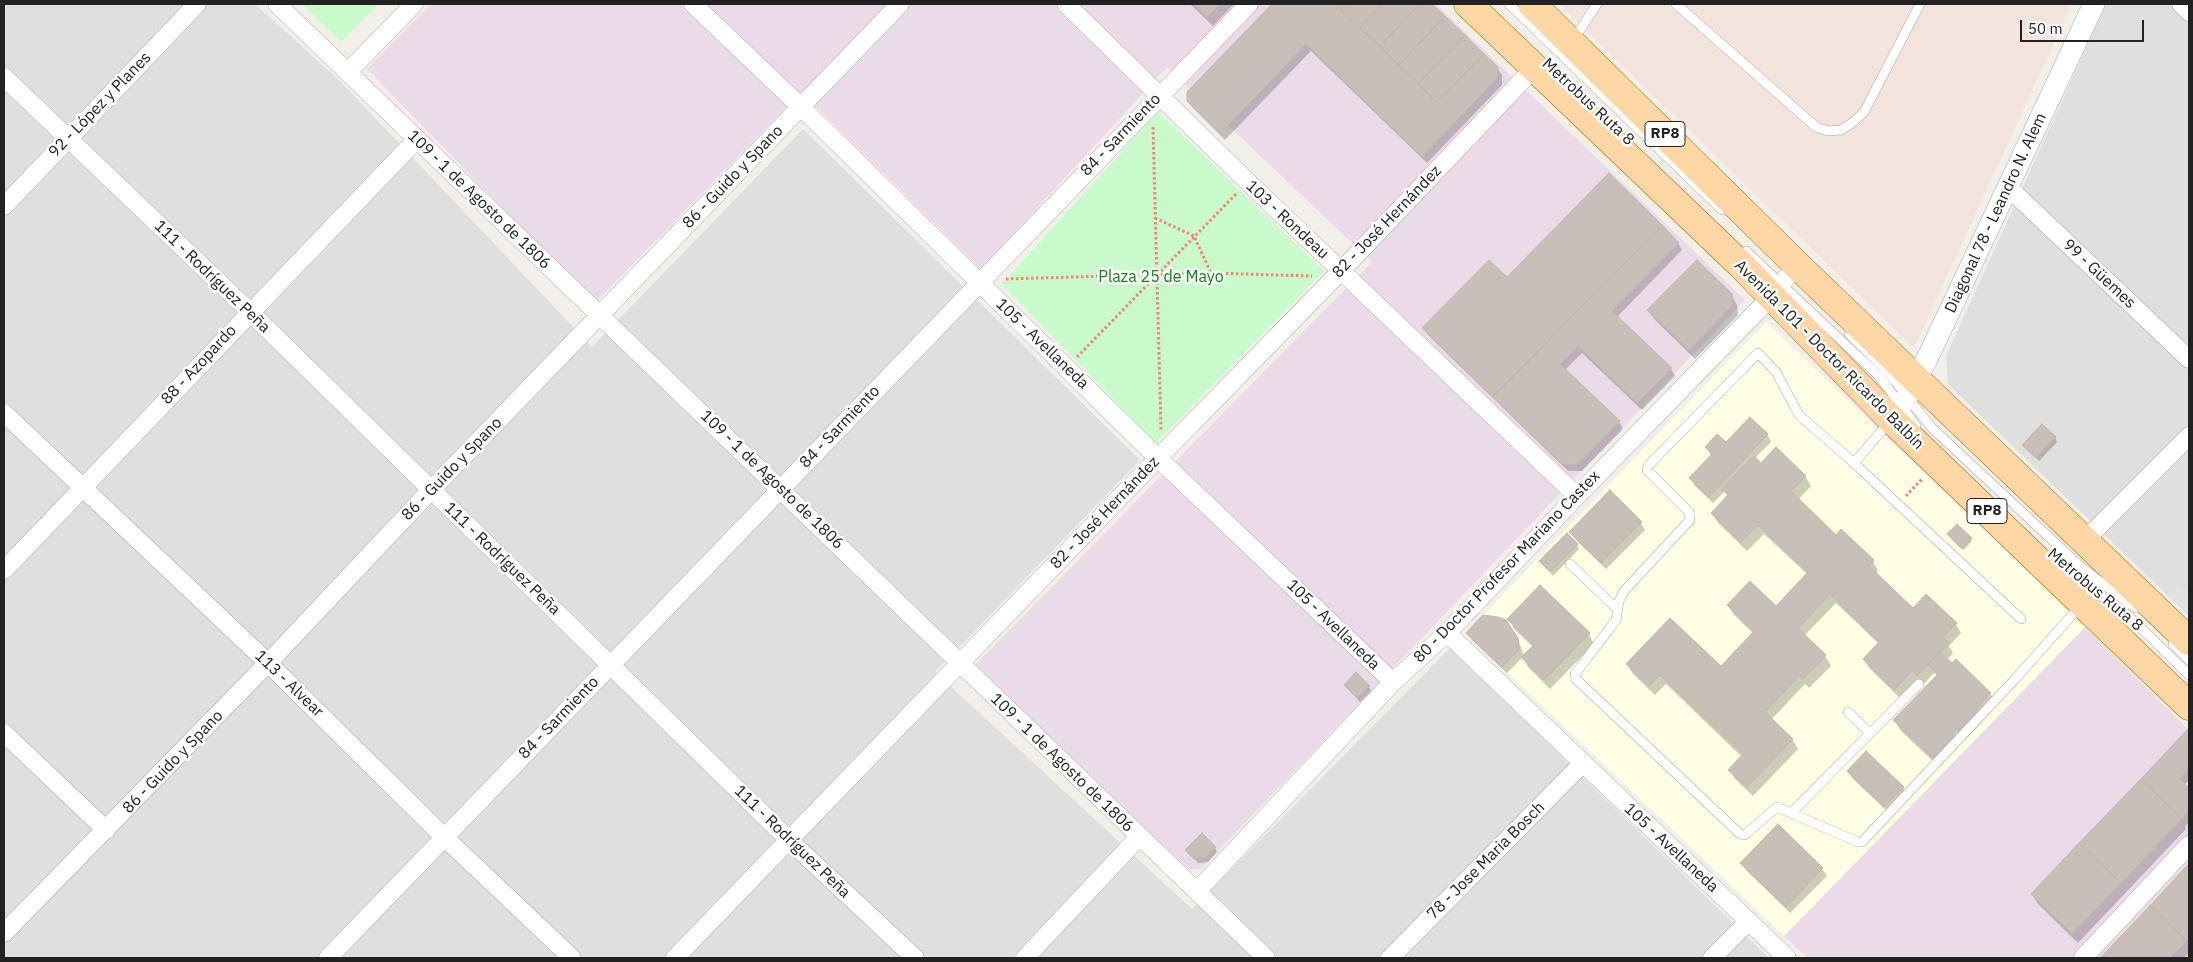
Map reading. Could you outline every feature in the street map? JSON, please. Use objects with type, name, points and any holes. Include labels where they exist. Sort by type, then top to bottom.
[{"type":"main road","name":"Avenida 101 - Doctor Ricardo Balbín","points":[[1468,4],[1742,266],[1786,279],[1903,402],[1939,456],[2082,603],[2189,706]]},
{"type":"main road","name":"Avenida 101 - Doctor Ricardo Balbín","points":[[1532,4],[1570,40],[1786,279],[1903,402],[2085,540],[2189,641]]},
{"type":"street","name":"92 - López y Planes","points":[[4,206],[197,4]]},
{"type":"street","name":"109 - 1 de Agosto de 1806","points":[[277,4],[1266,958]]},
{"type":"street","points":[[348,72],[414,4]]},
{"type":"street","name":"105 - Avellaneda","points":[[693,4],[981,281],[1066,368],[1160,456],[1393,682]]},
{"type":"street","name":"86 - Guido y Spano","points":[[4,933],[268,663],[431,490],[900,4]]},
{"type":"street","name":"103 - Rondeau","points":[[1066,4],[1155,99],[1248,182],[1338,274],[1576,496]]},
{"type":"street","name":"84 - Sarmiento","points":[[328,958],[443,836],[611,665],[1248,4]]},
{"type":"street","name":"Diagonal 78 - Leandro N. Alem","points":[[1903,402],[2009,188],[2094,4]]},
{"type":"street","points":[[2181,4],[2189,12]]},
{"type":"street","name":"82 - José Hernández","points":[[675,958],[1338,274],[1535,67]]},
{"type":"street","name":"111 - Rodríguez Peña","points":[[4,77],[250,312],[789,840],[914,958]]},
{"type":"street","name":"88 - Azopardo","points":[[4,570],[416,140]]},
{"type":"street","name":"99 - Güemes","points":[[2009,188],[2189,359]]},
{"type":"street","name":"80 - Doctor Profesor Mariano Castex","points":[[1196,891],[1393,682],[1447,633],[1576,496],[1786,279]]},
{"type":"street","name":"113 - Alvear","points":[[4,413],[268,663],[443,836],[572,958]]},
{"type":"street","points":[[2085,540],[2189,436]]},
{"type":"street","name":"105 - Avellaneda","points":[[1447,633],[1787,958]]},
{"type":"street","points":[[4,733],[106,830]]},
{"type":"street","name":"78 - Jose Maria Bosch","points":[[1390,958],[1582,764]]},
{"type":"street","points":[[1025,958],[1139,837]]},
{"type":"street","points":[[2083,958],[2189,845]]},
{"type":"street","points":[[1712,958],[1749,920]]},
{"type":"lane","name":"Metrobus Ruta 8","points":[[1509,4],[1726,214]]},
{"type":"lane","points":[[1570,40],[1580,30],[1596,4]]},
{"type":"lane","points":[[1676,4],[1816,127],[1828,131],[1840,130],[1852,123],[1864,112],[1920,4]]},
{"type":"lane","points":[[1741,246],[1786,279],[1800,315],[1863,376]]},
{"type":"lane","name":"Metrobus Ruta 8","points":[[1842,327],[1885,369],[1903,402],[2080,566],[2143,615]]},
{"type":"lane","points":[[2021,619],[1854,462],[1799,415],[1776,372],[1761,353],[1756,354],[1648,466],[1647,470],[1689,512],[1690,520],[1624,591],[1619,601],[1616,620],[1577,670],[1576,679],[1740,834],[1744,835],[1747,833],[1774,808],[1780,808],[1858,842],[1866,840],[2017,677],[2082,603]]},
{"type":"lane","points":[[1854,462],[1903,402],[1877,390]]},
{"type":"lane","name":"Metrobus Ruta 8","points":[[2060,563],[2073,576],[2134,621],[2189,675]]},
{"type":"lane","points":[[1570,564],[1618,610]]},
{"type":"lane","name":"Metrobus Ruta 8","points":[[2163,634],[2189,660]]},
{"type":"lane","points":[[1791,813],[1919,684]]},
{"type":"lane","points":[[1848,712],[1870,733]]},
{"type":"path","points":[[1155,99],[1155,218],[1160,456]]},
{"type":"path","points":[[1066,368],[1248,182]]},
{"type":"path","points":[[1155,218],[1194,236],[1211,273]]},
{"type":"path","points":[[981,281],[1211,273],[1338,274]]},
{"type":"path","points":[[1899,505],[1939,456]]},
{"type":"shaded area","points":[[4,4],[255,4],[340,81],[592,347],[803,129],[1140,460],[935,672],[1192,909],[1450,648],[1769,958],[4,958]]},
{"type":"shaded area","points":[[431,4],[1436,4],[1745,300],[1201,869],[1189,869],[970,670],[1372,262],[1229,126],[1221,133],[1187,101],[1187,92],[1190,89],[1167,67],[981,269],[801,92],[595,303],[367,69]]},
{"type":"shaded area","points":[[1559,4],[2072,4],[1914,348]]},
{"type":"shaded area","points":[[2106,4],[2189,4],[2189,616],[1948,384],[1946,356]]},
{"type":"shaded area","points":[[1766,322],[2085,627],[1784,936],[1466,633]]},
{"type":"shaded area","points":[[2178,583],[2189,593],[2189,615],[2167,594]]},
{"type":"shaded area","points":[[2085,627],[2189,730],[2189,958],[1808,958],[1784,936]]},
{"type":"green space","points":[[302,4],[378,4],[341,42]]},
{"type":"green space","name":"Plaza 25 de Mayo","points":[[1158,112],[1324,271],[1156,443],[1002,284]]},
{"type":"building","points":[[1193,4],[1220,4],[1207,17]]},
{"type":"building","points":[[1272,4],[1335,4],[1437,102],[1484,54],[1498,67],[1498,77],[1422,157],[1306,44],[1221,133],[1187,101],[1187,92]]},
{"type":"building","points":[[1335,4],[1346,4],[1341,9]]},
{"type":"building","points":[[1346,4],[1383,4],[1360,28],[1341,9]]},
{"type":"building","points":[[1383,4],[1420,4],[1380,46],[1360,28]]},
{"type":"building","points":[[1420,4],[1432,4],[1445,16],[1399,65],[1380,46]]},
{"type":"building","points":[[1445,16],[1465,35],[1418,84],[1399,65]]},
{"type":"building","points":[[1465,35],[1484,54],[1437,102],[1418,84]]},
{"type":"building","points":[[1609,173],[1662,225],[1493,397],[1422,328],[1489,260],[1507,277]]},
{"type":"building","points":[[1662,225],[1679,243],[1612,311],[1672,368],[1637,403],[1578,346],[1560,364],[1620,421],[1578,464],[1562,464],[1493,397]]},
{"type":"building","points":[[1697,260],[1732,294],[1733,305],[1689,350],[1647,310]]},
{"type":"building","points":[[1750,417],[1768,434],[1709,497],[1689,478],[1712,454],[1705,447],[1717,434],[1726,442]]},
{"type":"building","points":[[2042,424],[2056,437],[2036,458],[2022,445]]},
{"type":"building","points":[[1776,447],[1806,476],[1791,491],[1836,535],[1841,529],[1874,560],[1869,566],[1913,608],[1926,594],[1957,623],[1943,637],[1949,643],[1917,676],[1912,671],[1894,690],[1863,659],[1879,642],[1830,594],[1798,628],[1826,655],[1803,679],[1799,676],[1765,712],[1793,739],[1747,787],[1728,770],[1743,754],[1660,675],[1649,686],[1626,664],[1670,618],[1721,666],[1754,631],[1727,605],[1750,581],[1776,606],[1808,572],[1758,525],[1741,542],[1711,513],[1728,495],[1722,489],[1754,456],[1761,463]]},
{"type":"building","points":[[1610,490],[1642,522],[1601,563],[1569,532]]},
{"type":"building","points":[[1957,524],[1972,538],[1962,549],[1947,534]]},
{"type":"building","points":[[1567,533],[1578,544],[1550,572],[1539,561]]},
{"type":"building","points":[[1540,585],[1590,633],[1544,680],[1521,657],[1534,645],[1507,619]]},
{"type":"building","points":[[1483,615],[1506,620],[1518,638],[1519,650],[1502,667],[1466,633]]},
{"type":"building","points":[[1940,652],[1952,663],[1956,659],[1991,693],[1976,709],[1979,711],[1959,732],[1957,729],[1952,735],[1954,737],[1933,758],[1893,720],[1938,674],[1928,664]]},
{"type":"building","points":[[1356,672],[1370,686],[1357,698],[1344,685]]},
{"type":"building","points":[[2188,729],[2189,769],[2180,779],[2189,788],[2189,811],[2182,819],[2141,779]]},
{"type":"building","points":[[1866,751],[1904,787],[1884,807],[1847,771]]},
{"type":"building","points":[[2141,779],[2182,819],[2121,883],[2079,843]]},
{"type":"building","points":[[1778,824],[1823,868],[1786,907],[1740,863]]},
{"type":"building","points":[[1202,833],[1216,847],[1205,858],[1194,859],[1185,850]]},
{"type":"building","points":[[2079,843],[2121,883],[2072,934],[2031,894]]},
{"type":"building","points":[[2189,864],[2189,876],[2183,870]]},
{"type":"building","points":[[2183,870],[2189,876],[2189,938],[2187,941],[2150,906]]},
{"type":"building","points":[[2150,906],[2187,941],[2170,958],[2100,958]]}]
